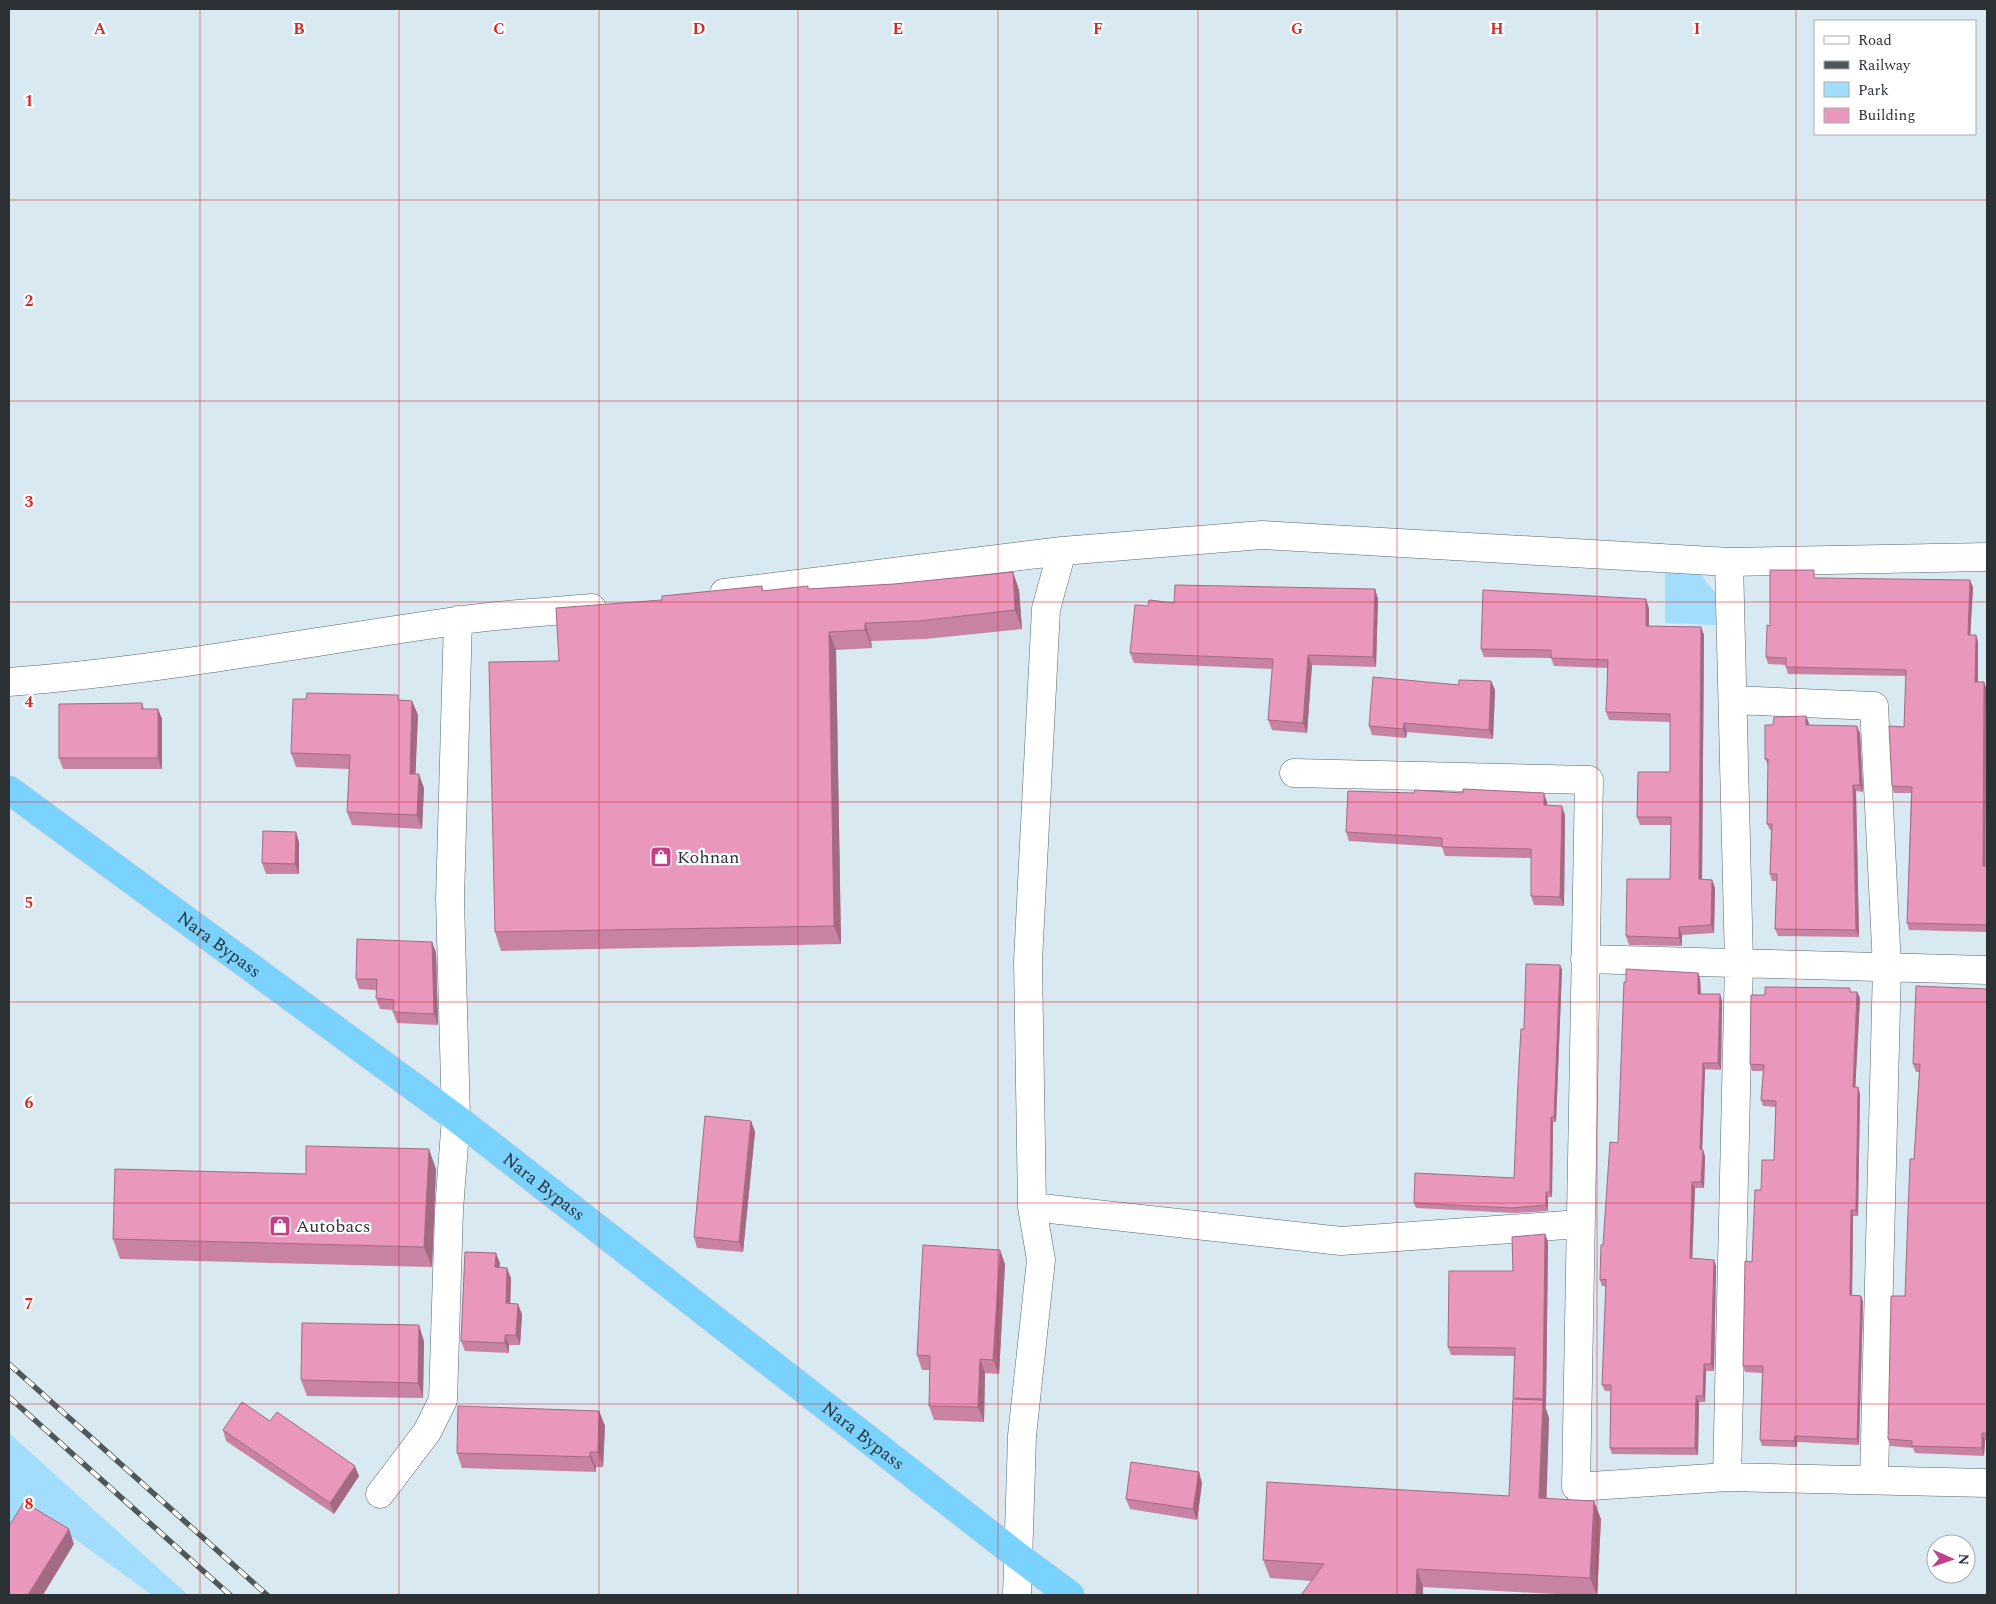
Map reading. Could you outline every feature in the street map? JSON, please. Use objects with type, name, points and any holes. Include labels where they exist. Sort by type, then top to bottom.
[{"type":"highway","name":"Nara Bypass","points":[[9,790],[456,1118],[1070,1595]]},
{"type":"street","points":[[700,596],[1062,551],[1262,535],[1729,562],[1987,557]]},
{"type":"street","points":[[1017,1595],[1022,1436],[1041,1260],[1032,1207],[1029,941],[1046,609],[1062,551]]},
{"type":"street","points":[[1727,1477],[1739,963],[1729,562]]},
{"type":"street","points":[[9,682],[91,676],[153,668],[458,620],[622,605]]},
{"type":"street","points":[[380,1494],[428,1432],[443,1400],[449,1210],[456,1118],[450,899],[458,620]]},
{"type":"street","points":[[1733,700],[1874,706],[1887,967],[1874,1480]]},
{"type":"street","points":[[1294,773],[1589,780],[1576,1487],[1727,1477],[1987,1483]]},
{"type":"street","points":[[1585,959],[1987,970]]},
{"type":"street","points":[[1032,1207],[1341,1241],[1580,1224]]},
{"type":"green space","points":[[1665,572],[1700,573],[1715,593],[1716,625],[1665,623]]},
{"type":"green space","points":[[9,1433],[188,1595],[152,1595],[24,1502],[9,1527]]},
{"type":"building","points":[[1770,570],[1814,570],[1814,578],[1970,580],[1968,635],[1976,635],[1975,682],[1984,682],[1983,866],[1987,866],[1987,925],[1907,923],[1912,787],[1892,786],[1889,726],[1904,727],[1906,670],[1786,667],[1786,658],[1766,657],[1767,625],[1770,626]]},
{"type":"building","points":[[1013,572],[1015,610],[918,621],[865,623],[865,630],[829,632],[834,926],[495,932],[489,662],[559,661],[556,608],[662,600],[662,596],[762,586],[762,591],[808,586],[808,589],[894,584]]},
{"type":"building","points":[[1175,585],[1375,589],[1373,657],[1308,655],[1303,723],[1268,720],[1273,659],[1130,653],[1135,605],[1148,606],[1149,600],[1174,603]]},
{"type":"building","points":[[1483,590],[1646,599],[1646,626],[1701,627],[1699,879],[1712,880],[1711,925],[1679,927],[1679,938],[1626,936],[1627,879],[1670,879],[1671,817],[1637,817],[1638,772],[1670,772],[1670,714],[1606,712],[1608,660],[1551,658],[1551,650],[1481,649]]},
{"type":"building","points":[[1373,677],[1459,685],[1459,680],[1491,681],[1489,730],[1404,723],[1403,729],[1369,726]]},
{"type":"building","points":[[307,693],[398,695],[398,700],[412,701],[410,774],[419,774],[417,815],[347,812],[350,755],[291,753],[293,699],[306,699]]},
{"type":"building","points":[[142,703],[142,709],[158,709],[158,758],[59,758],[59,704]]},
{"type":"building","points":[[1806,716],[1806,725],[1857,726],[1860,785],[1853,785],[1856,930],[1775,929],[1777,874],[1770,874],[1772,824],[1767,824],[1768,759],[1765,759],[1765,725],[1773,725],[1774,717]]},
{"type":"building","points":[[1463,789],[1544,793],[1544,805],[1562,806],[1560,897],[1531,896],[1531,849],[1442,847],[1442,838],[1346,832],[1348,791],[1414,793],[1415,790],[1463,793]]},
{"type":"building","points":[[263,831],[296,832],[295,864],[262,863]]},
{"type":"building","points":[[357,939],[432,942],[434,1014],[393,1012],[394,1000],[376,998],[377,979],[356,979]]},
{"type":"building","points":[[1526,964],[1560,965],[1554,1117],[1551,1117],[1550,1192],[1546,1192],[1546,1205],[1513,1208],[1414,1203],[1415,1173],[1514,1178],[1521,1029],[1524,1029]]},
{"type":"building","points":[[1626,969],[1698,973],[1698,994],[1720,994],[1718,1063],[1703,1063],[1700,1149],[1703,1150],[1701,1182],[1692,1182],[1690,1258],[1714,1260],[1711,1364],[1704,1364],[1703,1396],[1696,1396],[1695,1448],[1610,1448],[1611,1385],[1602,1385],[1606,1279],[1600,1280],[1601,1245],[1603,1245],[1610,1142],[1618,1143]]},
{"type":"building","points":[[1916,986],[1987,989],[1987,1433],[1982,1433],[1982,1448],[1912,1446],[1912,1441],[1888,1439],[1891,1296],[1905,1296],[1910,1159],[1914,1159],[1920,1064],[1913,1064]]},
{"type":"building","points":[[1765,987],[1850,988],[1850,992],[1857,992],[1853,1087],[1858,1087],[1856,1210],[1851,1210],[1850,1295],[1861,1296],[1857,1439],[1795,1436],[1794,1441],[1760,1440],[1763,1366],[1743,1366],[1745,1261],[1752,1262],[1755,1190],[1761,1190],[1762,1160],[1774,1160],[1776,1101],[1761,1100],[1764,1065],[1750,1064],[1751,995],[1765,995]]},
{"type":"building","points":[[705,1116],[751,1121],[739,1242],[694,1237]]},
{"type":"building","name":"Autobacs","points":[[306,1146],[429,1149],[424,1247],[113,1239],[115,1169],[306,1174]]},
{"type":"building","points":[[1545,1234],[1543,1399],[1513,1398],[1515,1348],[1448,1347],[1449,1271],[1513,1271],[1512,1237]]},
{"type":"building","points":[[923,1245],[1000,1250],[993,1360],[980,1359],[978,1407],[929,1406],[930,1356],[917,1355]]},
{"type":"building","points":[[465,1252],[496,1253],[495,1267],[507,1268],[506,1303],[518,1304],[516,1335],[505,1335],[505,1343],[461,1341]]},
{"type":"building","points":[[302,1323],[419,1325],[418,1383],[301,1380]]},
{"type":"building","points":[[1513,1399],[1543,1400],[1539,1498],[1594,1501],[1590,1578],[1417,1569],[1416,1595],[1301,1595],[1324,1564],[1263,1560],[1267,1482],[1509,1496]]},
{"type":"building","points":[[242,1402],[270,1421],[277,1412],[355,1466],[330,1503],[223,1430]]},
{"type":"building","points":[[458,1406],[599,1411],[598,1452],[590,1452],[590,1457],[457,1453]]},
{"type":"building","points":[[1131,1462],[1199,1472],[1193,1509],[1126,1499]]},
{"type":"building","points":[[24,1502],[69,1529],[28,1595],[9,1595],[9,1526]]},
{"type":"railway","points":[[9,1364],[267,1595]]},
{"type":"railway","points":[[9,1397],[230,1595]]},
{"type":"place","name":"Kohnan","points":[[661,857]]},
{"type":"place","name":"Autobacs","points":[[280,1226]]}]
